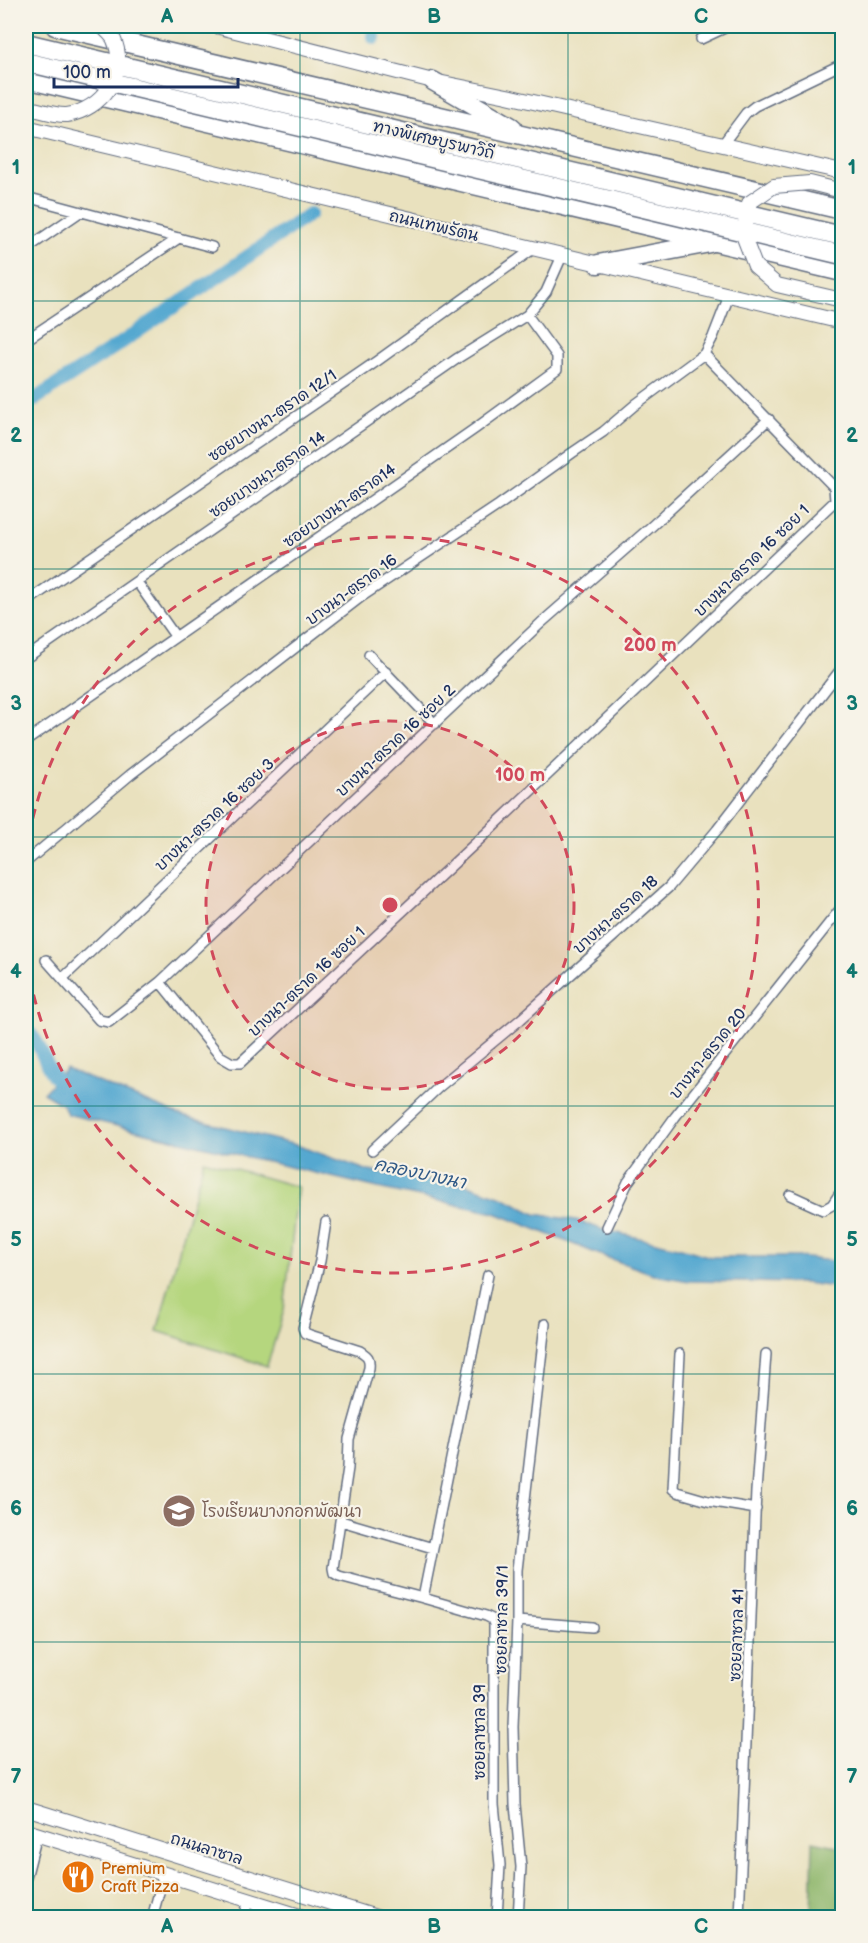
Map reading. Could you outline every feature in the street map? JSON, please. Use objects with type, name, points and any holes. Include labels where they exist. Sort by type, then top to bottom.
[{"type":"highway","points":[[55,26],[843,210]]},
{"type":"highway","name":"ทางพิเศษบูรพาวิถี","points":[[26,43],[843,236]]},
{"type":"highway","name":"ทางพิเศษบูรพาวิถี","points":[[26,62],[843,255]]},
{"type":"highway","points":[[26,79],[843,272]]},
{"type":"highway","points":[[433,81],[529,136]]},
{"type":"highway","points":[[598,264],[718,242]]},
{"type":"main road","points":[[26,107],[65,115],[92,107],[110,89],[118,64],[114,39],[102,26]]},
{"type":"main road","points":[[216,26],[433,81],[843,172]]},
{"type":"main road","name":"ถนนเทพรัตน","points":[[26,131],[843,322]]},
{"type":"main road","points":[[843,192],[810,183],[774,186],[749,203],[743,235],[755,266],[777,285],[843,300]]},
{"type":"main road","name":"ถนนลาซาล","points":[[26,1808],[379,1917]]},
{"type":"main road","points":[[31,1833],[306,1917]]},
{"type":"main road","points":[[249,1900],[254,1879]]},
{"type":"street","points":[[701,39],[729,26]]},
{"type":"street","points":[[722,145],[746,113],[755,106],[843,64]]},
{"type":"street","points":[[26,197],[212,247]]},
{"type":"street","points":[[26,249],[80,212]]},
{"type":"street","points":[[26,340],[179,238]]},
{"type":"street","name":"ซอยบางนา-ตราด 12/1","points":[[26,602],[377,362],[533,249]]},
{"type":"street","points":[[526,315],[546,292],[562,256]]},
{"type":"street","points":[[704,354],[729,296]]},
{"type":"street","name":"ซอยบางนา-ตราด 14","points":[[26,658],[458,358],[526,315]]},
{"type":"street","name":"ซอยบางนา-ตราด14","points":[[26,741],[466,435],[557,369],[557,356],[526,315]]},
{"type":"street","name":"บางนา-ตราด 16 ซอย 1","points":[[160,982],[220,1056],[232,1063],[240,1063],[835,501],[834,487],[704,354]]},
{"type":"street","name":"บางนา-ตราด 16","points":[[26,862],[130,775],[361,597],[603,432],[636,404],[704,354]]},
{"type":"street","name":"บางนา-ตราด 16 ซอย 2","points":[[46,960],[99,1020],[108,1023],[160,982],[541,622],[769,419]]},
{"type":"street","points":[[137,582],[175,636]]},
{"type":"street","points":[[369,655],[435,724]]},
{"type":"street","name":"บางนา-ตราด 18","points":[[372,1150],[439,1087],[522,1019],[669,887],[717,830],[843,668]]},
{"type":"street","name":"บางนา-ตราด 16 ซอย 3","points":[[63,978],[386,672]]},
{"type":"street","name":"บางนา-ตราด 20","points":[[607,1227],[628,1182],[675,1117],[843,907]]},
{"type":"street","points":[[790,1195],[823,1210],[832,1205],[843,1190]]},
{"type":"street","name":"ซอยลาซาล 39","points":[[326,1222],[320,1261],[303,1328],[305,1333],[360,1351],[370,1359],[349,1439],[348,1468],[334,1573],[492,1619],[494,1624],[494,1804],[500,1865],[497,1917]]},
{"type":"street","points":[[423,1598],[488,1275]]},
{"type":"street","name":"ซอยลาซาล 39/1","points":[[518,1917],[521,1867],[515,1804],[513,1727],[517,1570],[545,1324]]},
{"type":"street","points":[[680,1354],[674,1489],[677,1492],[708,1501],[756,1509]]},
{"type":"street","name":"ซอยลาซาล 41","points":[[739,1917],[756,1509],[766,1354]]},
{"type":"street","points":[[340,1521],[433,1548]]},
{"type":"street","points":[[517,1621],[592,1627]]},
{"type":"street","points":[[26,1878],[31,1833]]},
{"type":"street","points":[[152,1917],[164,1874]]},
{"type":"street","points":[[244,1917],[249,1900]]},
{"type":"green space","points":[[204,1160],[298,1187],[284,1310],[267,1366],[157,1331]]},
{"type":"green space","points":[[813,1841],[842,1847],[842,1917],[779,1917],[811,1915]]},
{"type":"water","points":[[66,1069],[182,1116],[296,1145],[369,1171],[465,1184],[505,1198],[535,1214],[576,1220],[601,1229],[711,1257],[799,1257],[839,1262],[842,1264],[842,1288],[806,1283],[689,1281],[656,1275],[495,1213],[378,1188],[67,1114],[63,1105],[43,1093]]},
{"type":"waterway","points":[[373,26],[374,38]]},
{"type":"waterway","points":[[26,405],[310,214]]},
{"type":"waterway","name":"คลองบางนา","points":[[26,1030],[36,1041],[52,1074],[58,1081],[70,1088]]},
{"type":"place","name":"โรงเรียนบางกอกพัฒนา","points":[[179,1511]]},
{"type":"place","name":"Premium Craft Pizza","points":[[78,1877]]}]
